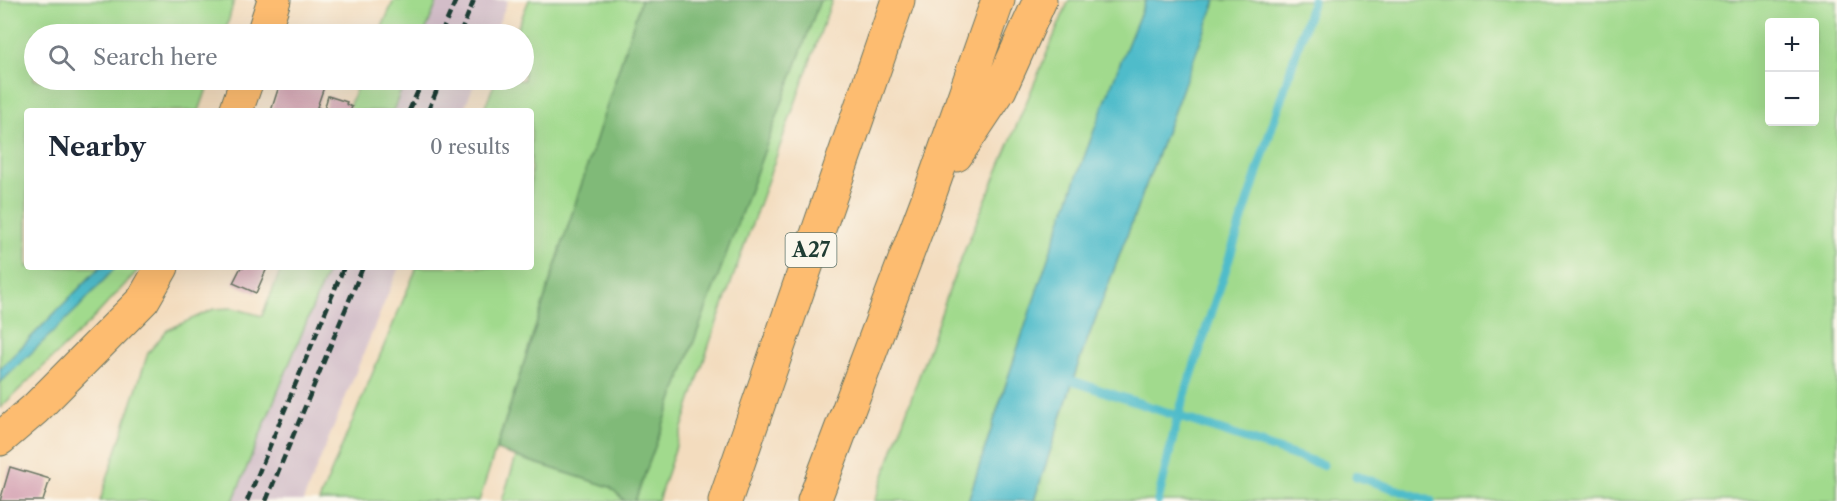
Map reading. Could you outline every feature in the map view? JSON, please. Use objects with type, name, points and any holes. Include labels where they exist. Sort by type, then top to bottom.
[{"type":"main road","points":[[266,24],[274,0]]},
{"type":"main road","name":"A27","points":[[725,501],[898,0]]},
{"type":"main road","points":[[814,501],[929,196],[998,0]]},
{"type":"main road","points":[[929,196],[1000,89],[1040,0]]},
{"type":"main road","points":[[238,108],[244,90]]},
{"type":"main road","points":[[0,438],[35,409],[142,300],[160,270]]},
{"type":"shaded area","points":[[438,0],[508,0],[498,24],[428,24]]},
{"type":"shaded area","points":[[401,90],[472,90],[464,108],[394,108]]},
{"type":"shaded area","points":[[328,270],[398,270],[303,501],[233,501]]},
{"type":"green space","points":[[0,0],[234,0],[228,24],[24,24],[24,90],[206,90],[200,108],[24,108],[24,270],[97,270],[0,369]]},
{"type":"green space","points":[[394,0],[438,0],[428,24],[383,24]]},
{"type":"green space","points":[[529,0],[641,0],[479,501],[319,501],[416,270],[534,270],[534,108],[484,108],[492,90],[534,90],[534,24],[519,24]]},
{"type":"green space","points":[[641,0],[820,0],[635,501],[625,501],[610,487],[496,450]]},
{"type":"green space","points":[[820,0],[832,0],[711,339],[658,501],[635,501]]},
{"type":"green space","points":[[1069,0],[1146,0],[1074,186],[968,501],[875,501],[956,271]]},
{"type":"green space","points":[[1216,0],[1837,0],[1837,501],[1034,501],[1079,362]]},
{"type":"green space","points":[[356,90],[401,90],[394,108],[348,108]]},
{"type":"green space","points":[[113,270],[138,270],[91,321],[0,408],[0,383]]},
{"type":"green space","points":[[281,270],[328,270],[233,501],[100,501],[148,353],[167,330],[214,309],[233,308],[262,316]]},
{"type":"green space","points":[[516,457],[610,487],[625,501],[502,501]]},
{"type":"water","points":[[1146,0],[1216,0],[1079,362],[1034,501],[968,501],[1074,186]]},
{"type":"water","points":[[97,270],[113,270],[78,308],[0,383],[0,369]]},
{"type":"building","points":[[278,90],[323,90],[317,107],[319,108],[272,108]]},
{"type":"building","points":[[328,96],[347,102],[346,104],[352,107],[352,108],[325,108]]},
{"type":"building","points":[[240,270],[266,270],[256,293],[233,283]]},
{"type":"building","points":[[10,467],[50,479],[43,501],[0,501]]},
{"type":"waterway","points":[[1158,501],[1178,416],[1313,0]]},
{"type":"waterway","points":[[1064,378],[1323,465]]},
{"type":"waterway","points":[[1356,476],[1431,501]]},
{"type":"railway","points":[[445,24],[456,0]]},
{"type":"railway","points":[[464,24],[474,0]]},
{"type":"railway","points":[[410,108],[418,90]]},
{"type":"railway","points":[[429,108],[437,90]]},
{"type":"railway","points":[[247,501],[343,270]]},
{"type":"railway","points":[[266,501],[362,270]]}]
